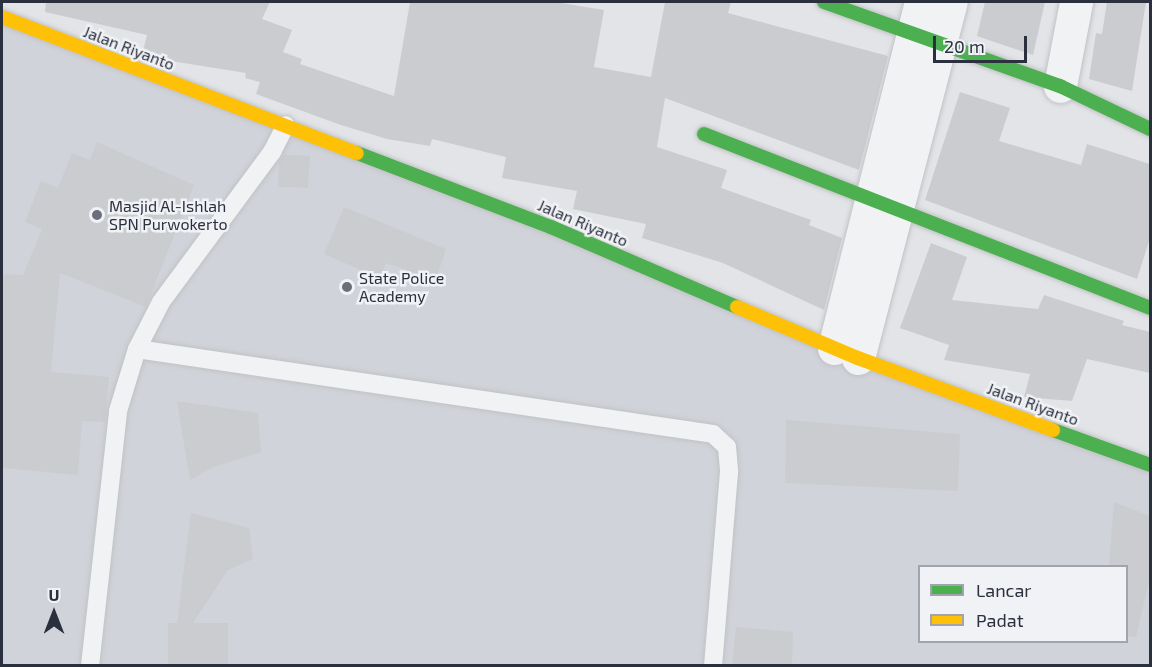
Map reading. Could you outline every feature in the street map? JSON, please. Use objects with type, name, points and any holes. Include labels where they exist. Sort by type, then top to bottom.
[{"type":"street","points":[[824,2],[1060,86],[1150,129]]},
{"type":"street","points":[[921,2],[929,39]]},
{"type":"street","points":[[846,353],[929,39],[951,2]]},
{"type":"street","points":[[1060,86],[1076,2]]},
{"type":"street","name":"Jalan Riyanto","points":[[2,16],[551,226],[846,353],[1150,465]]},
{"type":"street","points":[[704,134],[1150,308]]},
{"type":"lane","points":[[90,666],[118,411],[137,349],[161,302],[272,152],[286,125]]},
{"type":"lane","points":[[137,349],[713,434],[727,447],[729,472],[713,666]]},
{"type":"shaded area","name":"State Police Academy","points":[[2,17],[1150,465],[1150,665],[2,665]]},
{"type":"building","points":[[46,2],[270,2],[262,19],[292,30],[283,52],[302,59],[300,64],[394,96],[410,2],[555,2],[604,10],[594,67],[651,77],[665,2],[731,2],[728,13],[888,56],[859,170],[665,98],[657,147],[727,170],[721,188],[811,220],[809,225],[842,238],[824,310],[723,263],[642,238],[646,224],[573,209],[577,191],[502,178],[506,157],[432,139],[430,146],[387,139],[341,125],[256,94],[260,82],[245,78],[246,73],[171,61],[143,51],[147,35],[45,12]]},
{"type":"building","points":[[985,2],[1045,2],[1033,55],[977,36]]},
{"type":"building","points":[[1107,2],[1146,2],[1132,91],[1089,79],[1096,33],[1102,34]]},
{"type":"building","points":[[960,92],[1010,108],[999,141],[1081,165],[1087,144],[1150,164],[1150,238],[1137,279],[925,200]]},
{"type":"building","points":[[97,142],[194,185],[146,307],[60,273],[51,372],[109,377],[105,422],[82,421],[78,475],[2,468],[2,274],[23,275],[42,229],[25,222],[41,181],[58,188],[72,153],[90,160]]},
{"type":"building","points":[[283,155],[310,156],[308,188],[278,187],[279,162]]},
{"type":"building","points":[[344,207],[446,249],[436,280],[386,263],[379,278],[324,254]]},
{"type":"building","points":[[931,243],[967,257],[952,300],[1038,309],[1044,295],[1124,321],[1122,325],[1150,332],[1150,373],[1087,359],[1072,401],[1024,397],[1030,374],[944,360],[949,345],[900,328]]},
{"type":"building","points":[[177,401],[258,413],[261,452],[214,467],[190,480]]},
{"type":"building","points":[[786,420],[960,434],[958,491],[785,483]]},
{"type":"building","points":[[1114,502],[1150,516],[1150,578],[1136,637],[1128,636],[1128,565],[1109,565]]},
{"type":"building","points":[[191,513],[249,528],[253,559],[228,570],[193,623],[228,623],[228,666],[168,666],[168,623],[177,623]]},
{"type":"building","points":[[736,627],[793,632],[792,666],[732,666]]},
{"type":"traffic: fast","points":[[824,2],[1060,86],[1150,129]]},
{"type":"traffic: fast","points":[[704,134],[1150,308]]},
{"type":"traffic: fast","points":[[357,153],[551,227],[737,307]]},
{"type":"traffic: fast","points":[[1053,430],[1150,465]]},
{"type":"traffic: slow","points":[[2,17],[357,153]]},
{"type":"traffic: slow","points":[[737,307],[858,358],[1053,430]]},
{"type":"place","name":"Masjid Al-Ishlah SPN Purwokerto","points":[[97,215]]},
{"type":"place","name":"State Police Academy","points":[[347,287]]}]
